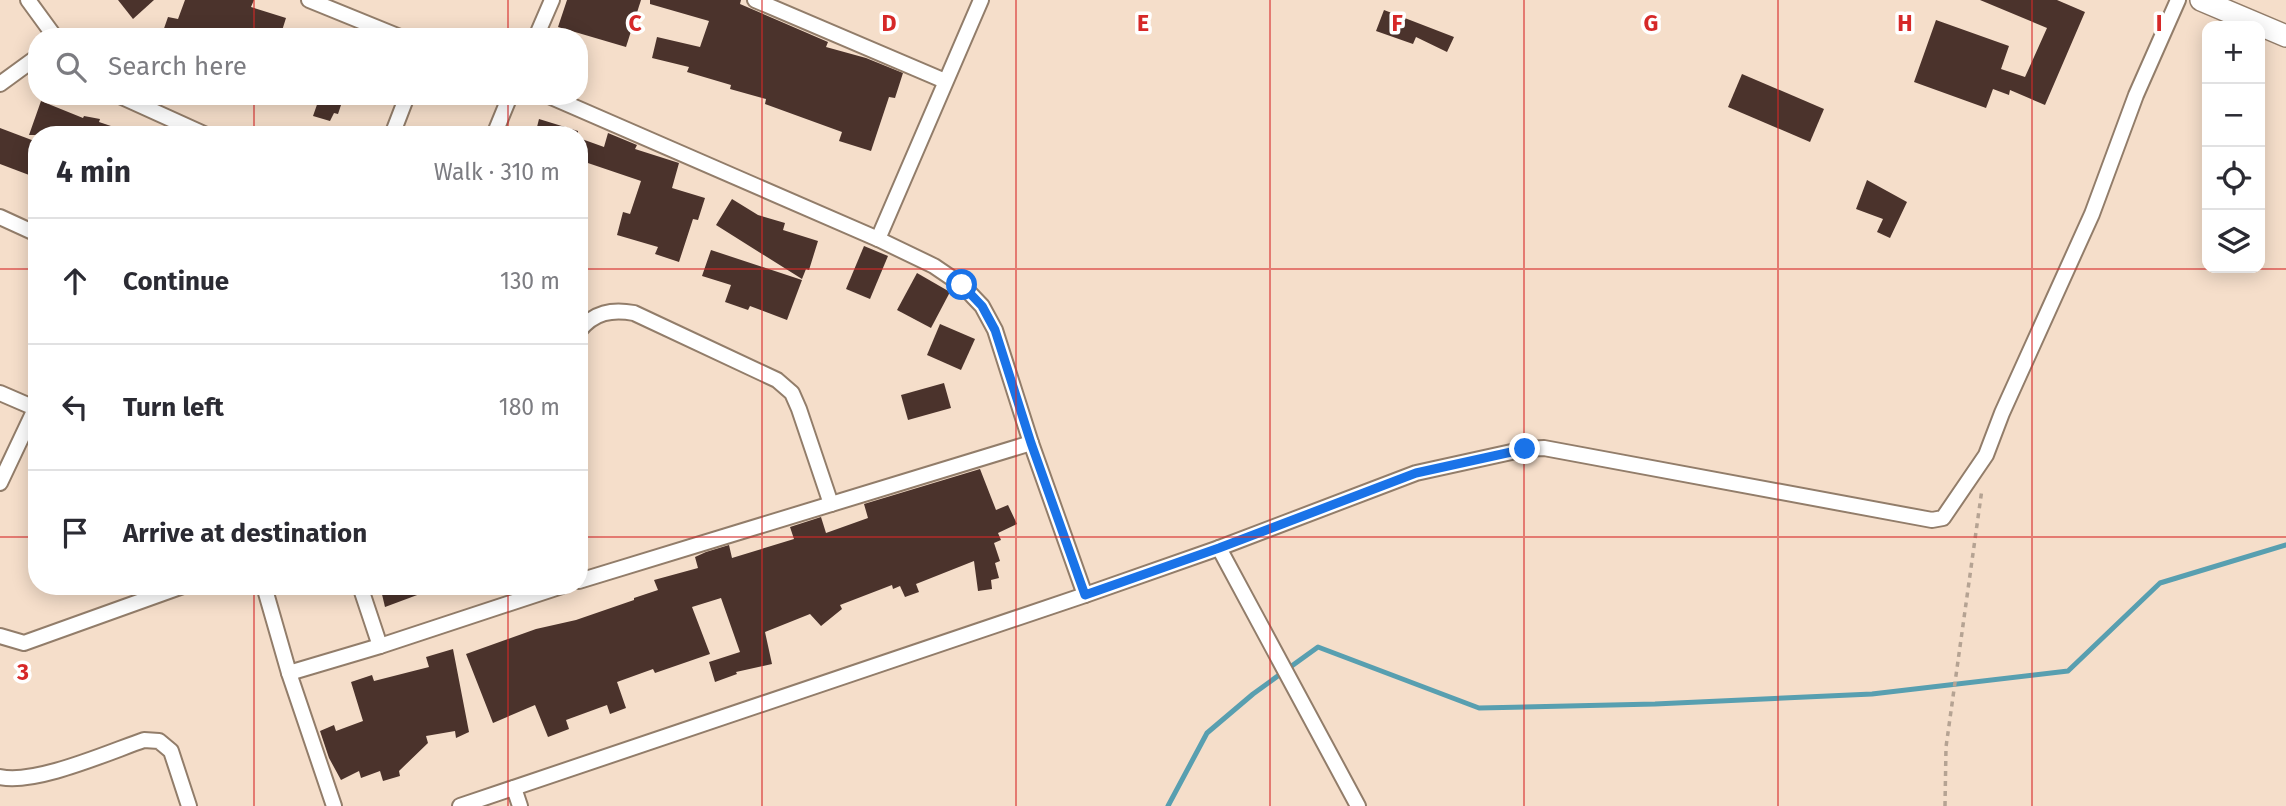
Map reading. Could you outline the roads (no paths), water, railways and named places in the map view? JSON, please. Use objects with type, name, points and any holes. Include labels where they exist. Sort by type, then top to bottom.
[{"type":"street","points":[[28,0],[48,28]]},
{"type":"street","points":[[309,0],[378,28]]},
{"type":"street","points":[[540,28],[552,0]]},
{"type":"street","points":[[755,0],[945,81]]},
{"type":"street","points":[[878,239],[981,0]]},
{"type":"street","points":[[460,806],[1085,595],[1219,548],[1416,473],[1525,449],[1544,448],[1933,520],[1943,517],[1986,455],[2002,413],[2092,214],[2136,95],[2178,0]]},
{"type":"street","points":[[2201,0],[2286,36]]},
{"type":"street","points":[[0,84],[28,64]]},
{"type":"street","points":[[140,105],[186,126]]},
{"type":"street","points":[[395,126],[403,105]]},
{"type":"street","points":[[498,126],[506,105]]},
{"type":"street","points":[[571,105],[878,239],[934,265],[962,285],[982,306],[995,330],[1031,443],[1085,595]]},
{"type":"street","points":[[0,217],[28,230]]},
{"type":"street","points":[[588,321],[599,313],[619,310],[634,313],[777,380],[792,393],[799,409],[831,504]]},
{"type":"street","points":[[0,393],[28,405]]},
{"type":"street","points":[[0,483],[28,425]]},
{"type":"street","points":[[588,578],[1031,443]]},
{"type":"street","points":[[1219,548],[1358,806]]},
{"type":"street","points":[[0,636],[24,643],[158,595]]},
{"type":"street","points":[[267,595],[289,673],[334,806]]},
{"type":"street","points":[[363,595],[380,646]]},
{"type":"street","points":[[289,673],[380,646],[518,595]]},
{"type":"street","points":[[0,777],[8,779],[51,772],[144,740],[159,741],[171,751],[189,806]]},
{"type":"street","points":[[514,788],[520,806]]},
{"type":"waterway","points":[[1168,806],[1207,733],[1253,694],[1318,647],[1479,708],[1655,704],[1872,694],[2068,671],[2160,583],[2286,545]]}]
